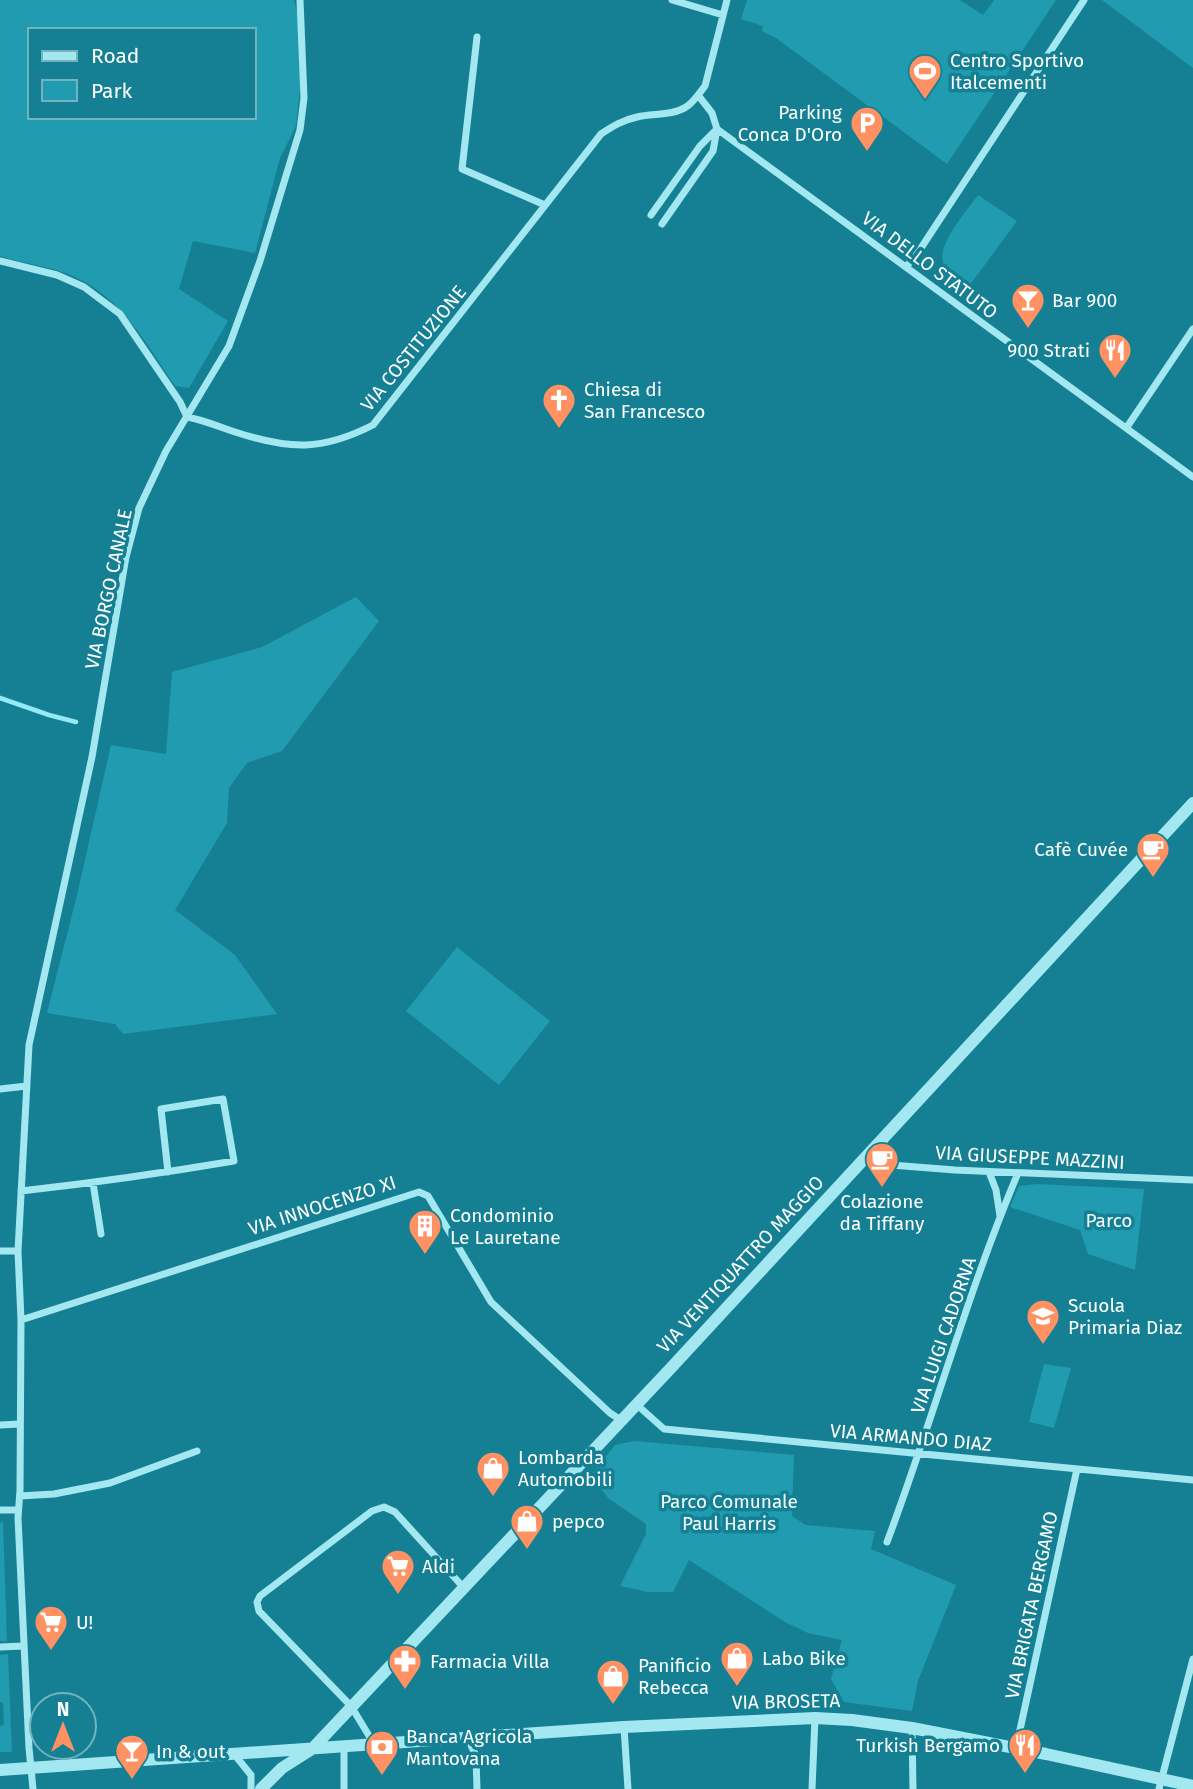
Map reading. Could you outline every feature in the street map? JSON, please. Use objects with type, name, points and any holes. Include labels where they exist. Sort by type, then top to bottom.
[{"type":"street","name":"VIA BORGO CANALE","points":[[33,1789],[18,1510],[21,1320],[18,1251],[29,1045],[92,757],[126,557],[139,508],[153,477],[229,346],[260,261],[300,130],[304,97],[300,0]]},
{"type":"street","points":[[672,0],[723,15]]},
{"type":"street","points":[[698,95],[705,86],[727,0]]},
{"type":"street","points":[[907,266],[922,248],[1084,0]]},
{"type":"street","points":[[477,37],[463,169],[545,205]]},
{"type":"street","name":"VIA COSTITUZIONE","points":[[187,417],[284,444],[315,445],[346,439],[373,425],[601,134],[619,122],[676,111],[688,106],[698,95]]},
{"type":"street","name":"VIA DELLO STATUTO","points":[[698,95],[712,113],[717,129],[1193,477]]},
{"type":"street","points":[[651,215],[700,146],[717,129]]},
{"type":"street","points":[[662,225],[713,151],[717,129]]},
{"type":"street","points":[[0,261],[57,275],[84,287],[120,314],[180,402],[187,417]]},
{"type":"street","points":[[937,301],[944,295]]},
{"type":"street","points":[[1127,427],[1193,329]]},
{"type":"street","name":"VIA VENTIQUATTRO MAGGIO","points":[[312,1749],[1193,803]]},
{"type":"street","points":[[0,1089],[27,1086]]},
{"type":"street","points":[[21,1191],[93,1183],[168,1172],[234,1161],[223,1099],[161,1109],[168,1172]]},
{"type":"street","name":"VIA GIUSEPPE MAZZINI","points":[[867,1155],[891,1165],[1018,1174],[1193,1180]]},
{"type":"street","name":"VIA LUIGI CADORNA","points":[[989,1172],[996,1190],[1000,1217]]},
{"type":"street","name":"VIA LUIGI CADORNA","points":[[887,1542],[920,1454],[1000,1217],[1018,1174]]},
{"type":"street","points":[[93,1183],[101,1234]]},
{"type":"street","name":"VIA INNOCENZO XI","points":[[21,1320],[419,1192],[428,1195],[491,1302],[621,1420]]},
{"type":"street","points":[[0,1251],[18,1251]]},
{"type":"street","name":"VIA ARMANDO DIAZ","points":[[636,1404],[664,1429],[1193,1480]]},
{"type":"street","points":[[0,1425],[20,1424]]},
{"type":"street","points":[[20,1496],[54,1494],[110,1483],[197,1451]]},
{"type":"street","name":"VIA BRIGATA BERGAMO","points":[[1016,1748],[1077,1469]]},
{"type":"street","points":[[374,1745],[351,1706],[259,1611],[257,1602],[260,1595],[372,1511],[384,1507],[395,1512],[464,1588]]},
{"type":"street","points":[[0,1510],[18,1510]]},
{"type":"street","points":[[0,1647],[24,1646]]},
{"type":"street","points":[[1160,1784],[1193,1659]]},
{"type":"street","points":[[812,1789],[815,1718]]},
{"type":"street","name":"VIA BROSETA","points":[[0,1770],[624,1727],[815,1718],[912,1728],[1016,1748],[1160,1784],[1193,1786]]},
{"type":"street","points":[[624,1727],[628,1789]]},
{"type":"street","points":[[912,1728],[913,1789]]},
{"type":"street","points":[[468,1739],[476,1756],[477,1789]]},
{"type":"street","points":[[344,1747],[344,1789]]},
{"type":"street","points":[[261,1789],[282,1768],[312,1749]]},
{"type":"street","points":[[233,1754],[251,1775],[251,1789]]},
{"type":"green space","points":[[0,0],[294,0],[298,15],[301,79],[296,126],[280,158],[255,253],[193,241],[179,289],[228,321],[189,388],[175,386],[130,321],[103,294],[87,283],[52,269],[0,256]]},
{"type":"green space","name":"Centro Sportivo Italcementi","points":[[747,0],[960,0],[983,15],[994,0],[1056,0],[947,164],[776,38],[762,31],[763,26],[741,19]]},
{"type":"green space","points":[[1102,0],[1193,0],[1193,68]]},
{"type":"green space","points":[[978,195],[1017,221],[970,285],[946,269],[943,251],[952,230]]},
{"type":"green space","points":[[356,597],[379,621],[282,751],[247,763],[229,788],[227,823],[175,910],[235,955],[277,1014],[123,1034],[115,1024],[47,1013],[111,745],[166,754],[172,672],[262,647]]},
{"type":"green space","points":[[457,947],[550,1021],[499,1085],[406,1011]]},
{"type":"green space","name":"Parco","points":[[1037,1184],[1144,1189],[1135,1270],[1088,1254],[1080,1230],[1010,1207],[1019,1186]]},
{"type":"green space","points":[[1044,1364],[1071,1368],[1054,1428],[1029,1422]]},
{"type":"green space","name":"Parco Comunale Paul Harris","points":[[635,1441],[794,1455],[792,1516],[806,1525],[875,1531],[871,1549],[956,1585],[918,1681],[912,1711],[844,1702],[831,1679],[842,1640],[808,1633],[785,1622],[689,1560],[673,1592],[648,1592],[620,1586],[646,1534],[646,1524],[608,1498],[591,1475],[615,1445]]},
{"type":"green space","points":[[3,1522],[7,1641],[0,1641],[0,1523]]},
{"type":"green space","points":[[8,1654],[12,1752],[0,1752],[0,1726],[4,1725],[3,1703],[0,1702],[0,1655]]},
{"type":"waterway","points":[[0,698],[76,722]]},
{"type":"place","name":"Centro Sportivo Italcementi","points":[[925,101]]},
{"type":"place","name":"Parking Conca D'Oro","points":[[867,153]]},
{"type":"place","name":"Bar 900","points":[[1028,330]]},
{"type":"place","name":"900 Strati","points":[[1115,380]]},
{"type":"place","name":"Chiesa di San Francesco","points":[[559,430]]},
{"type":"place","name":"Cafè Cuvée","points":[[1153,879]]},
{"type":"place","name":"Colazione da Tiffany","points":[[882,1189]]},
{"type":"place","name":"Condominio Le Lauretane","points":[[425,1256]]},
{"type":"place","name":"Scuola Primaria Diaz","points":[[1043,1346]]},
{"type":"place","name":"Lombarda Automobili","points":[[493,1498]]},
{"type":"place","name":"pepco","points":[[527,1551]]},
{"type":"place","name":"Aldi","points":[[398,1596]]},
{"type":"place","name":"U!","points":[[51,1652]]},
{"type":"place","name":"Labo Bike","points":[[737,1688]]},
{"type":"place","name":"Farmacia Villa","points":[[405,1691]]},
{"type":"place","name":"Panificio Rebecca","points":[[613,1706]]},
{"type":"place","name":"Turkish Bergamo","points":[[1025,1775]]},
{"type":"place","name":"Banca Agricola Mantovana","points":[[382,1777]]},
{"type":"place","name":"In & out","points":[[132,1781]]}]
